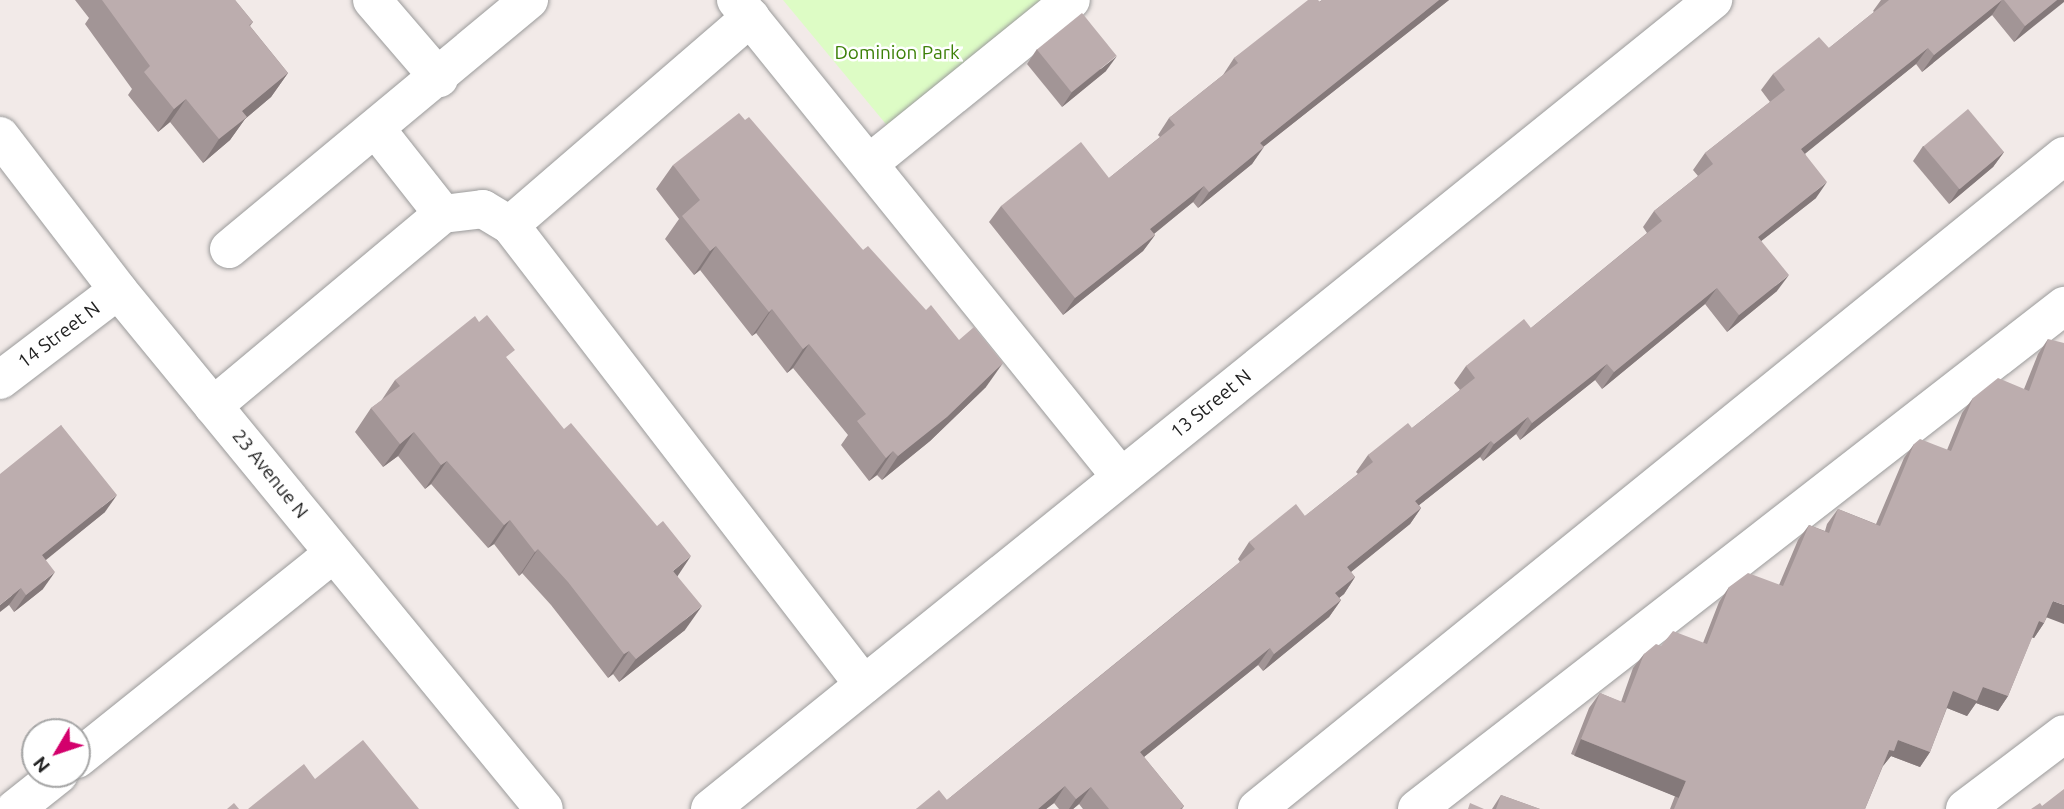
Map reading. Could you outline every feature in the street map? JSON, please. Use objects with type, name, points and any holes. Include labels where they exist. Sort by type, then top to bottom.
[{"type":"street","points":[[372,0],[439,78]]},
{"type":"street","points":[[229,249],[439,78],[529,0]]},
{"type":"street","points":[[871,162],[1071,0]]},
{"type":"street","name":"13 Street N","points":[[710,809],[1713,0]]},
{"type":"street","points":[[510,225],[743,9],[871,162],[1121,477]]},
{"type":"street","points":[[376,129],[443,214]]},
{"type":"street","name":"23 Avenue N","points":[[0,136],[118,290],[544,809]]},
{"type":"street","points":[[1256,809],[2064,156]]},
{"type":"street","points":[[213,405],[443,214],[483,209],[510,225],[864,685]]},
{"type":"street","name":"14 Street N","points":[[0,380],[118,290]]},
{"type":"street","points":[[1417,809],[2064,306]]},
{"type":"street","points":[[91,748],[334,553]]},
{"type":"street","points":[[1965,809],[2064,734]]},
{"type":"street","points":[[15,809],[41,788]]},
{"type":"green space","name":"Dominion Park","points":[[783,0],[1045,0],[890,129]]},
{"type":"building","points":[[102,0],[235,0],[253,22],[249,25],[288,73],[242,111],[247,117],[219,139],[186,99],[174,109],[144,72],[150,66]]},
{"type":"building","points":[[1308,0],[1439,0],[1260,143],[1264,147],[1209,192],[1204,186],[1150,229],[1155,235],[1075,298],[1001,206],[1081,142],[1109,178],[1175,125],[1169,118],[1238,63],[1234,58]]},
{"type":"building","points":[[1889,0],[2002,0],[1934,55],[1928,48],[1801,149],[1827,182],[1758,237],[1789,275],[1739,315],[1717,288],[1614,372],[1607,364],[1532,423],[1528,417],[1494,444],[1491,441],[1415,501],[1421,508],[1347,567],[1355,577],[1335,593],[1341,600],[1274,654],[1270,648],[1140,752],[1184,806],[1180,809],[1109,809],[1091,787],[1076,799],[1065,786],[1038,809],[916,809],[939,790],[947,800],[1255,549],[1249,542],[1296,504],[1305,516],[1373,462],[1368,455],[1408,423],[1412,428],[1475,378],[1466,366],[1524,319],[1531,328],[1662,221],[1654,211],[1713,164],[1705,153],[1785,90],[1773,74],[1819,37],[1829,48]]},
{"type":"building","points":[[2004,0],[2057,0],[2025,26]]},
{"type":"building","points":[[1082,13],[1117,56],[1072,92],[1037,50]]},
{"type":"building","points":[[1968,109],[2004,152],[1960,189],[1924,146]]},
{"type":"building","points":[[739,113],[745,120],[749,117],[863,250],[868,246],[926,310],[931,305],[959,340],[974,327],[1003,363],[947,417],[898,456],[893,451],[886,458],[857,421],[866,414],[809,344],[803,349],[772,309],[769,312],[716,246],[710,251],[682,216],[700,200],[673,165]]},
{"type":"building","points":[[487,315],[515,350],[506,357],[564,429],[571,423],[657,526],[663,521],[691,556],[673,571],[702,606],[636,659],[629,651],[624,654],[568,582],[538,549],[535,552],[510,520],[504,525],[447,461],[441,465],[414,432],[400,444],[371,408],[400,386],[395,380],[475,316],[479,322]]},
{"type":"building","points":[[2048,339],[2064,343],[2064,605],[2053,601],[2044,623],[2039,621],[2008,696],[1983,687],[1977,701],[1953,691],[1930,752],[1898,740],[1894,751],[1889,750],[1865,809],[1674,809],[1686,781],[1581,739],[1600,693],[1625,703],[1644,654],[1656,644],[1661,646],[1673,631],[1707,644],[1729,587],[1748,573],[1783,586],[1809,525],[1829,533],[1838,509],[1880,526],[1914,444],[1920,439],[1951,451],[1973,398],[1998,378],[2029,391]]},
{"type":"building","points":[[61,425],[117,495],[42,555],[55,572],[26,595],[21,588],[0,605],[0,474]]},
{"type":"building","points":[[363,740],[419,809],[248,809],[304,764],[315,779]]},
{"type":"building","points":[[2064,789],[2064,809],[2031,809],[2040,803],[2042,806]]},
{"type":"building","points":[[1501,795],[1540,809],[1496,809]]},
{"type":"building","points":[[234,803],[239,809],[227,809]]},
{"type":"building","points":[[1470,803],[1484,809],[1468,809]]}]
